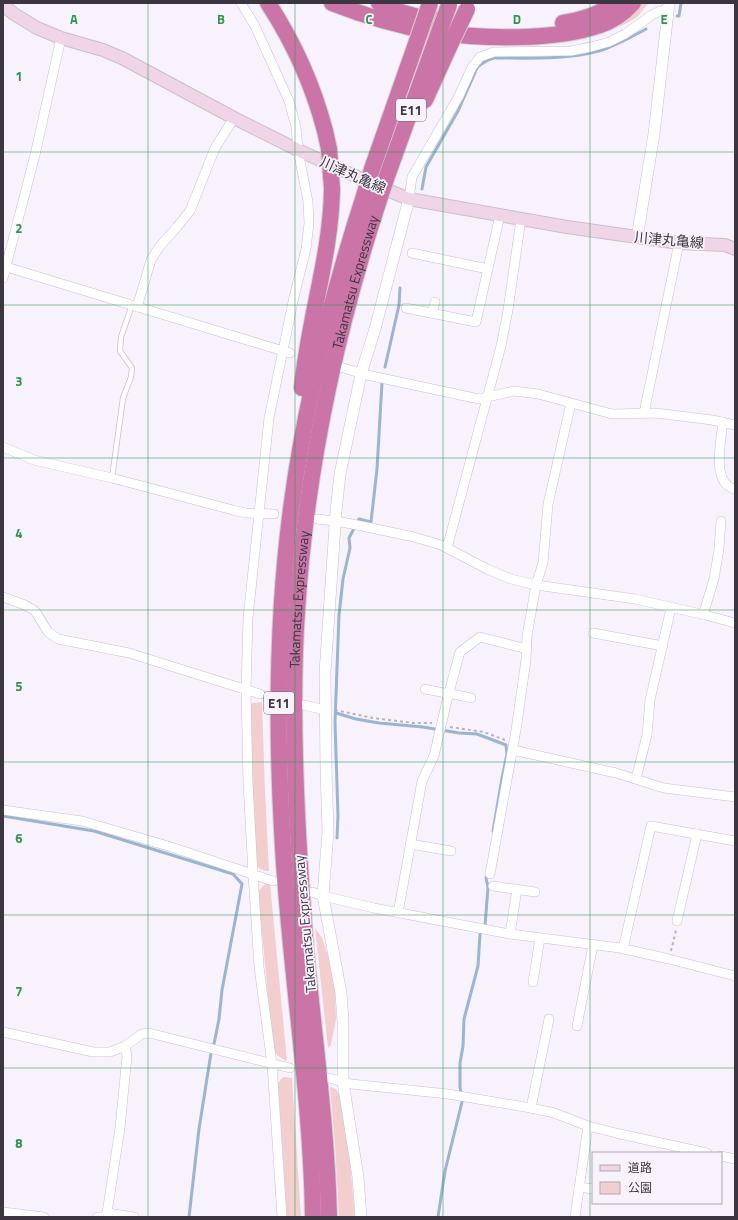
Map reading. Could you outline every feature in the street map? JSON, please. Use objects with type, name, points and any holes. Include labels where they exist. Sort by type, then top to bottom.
[{"type":"highway","points":[[268,3],[288,35],[304,68],[320,110],[329,149],[332,188],[330,232],[303,382],[291,510]]},
{"type":"highway","points":[[332,3],[366,16],[408,26],[460,35],[505,37],[552,35],[588,29],[602,25],[623,12],[633,3]]},
{"type":"highway","points":[[379,3],[396,11],[433,20],[480,26],[534,26],[570,22],[600,13],[614,3]]},
{"type":"highway","name":"Takamatsu Expressway","points":[[329,1217],[326,1146],[306,951],[298,832],[294,690],[297,610],[307,511],[325,400],[338,340],[353,285],[371,200],[372,169],[430,3]]},
{"type":"highway","name":"Takamatsu Expressway","points":[[313,1217],[311,1155],[291,952],[282,832],[279,755],[279,682],[282,605],[291,510],[311,390],[338,280],[371,200],[387,176],[402,136],[442,45],[449,4]]},
{"type":"highway","points":[[442,45],[469,6]]},
{"type":"main road","name":"川津丸亀線","points":[[3,5],[24,21],[37,28],[61,38],[102,50],[122,58],[234,118],[298,150],[409,199],[500,216],[637,238],[680,243],[725,245],[735,249]]},
{"type":"street","points":[[242,3],[258,32],[289,101],[296,127],[298,150],[308,202],[309,223],[306,249],[294,297],[287,353],[269,418],[248,618],[246,690],[248,783],[259,967],[272,1064],[282,1217]]},
{"type":"street","points":[[361,1217],[358,1178],[343,1082],[344,1021],[342,993],[323,896],[328,832],[325,710],[327,645],[336,511],[340,474],[361,374],[409,199],[412,177],[459,96],[472,67],[480,57],[494,52],[571,50],[591,47],[609,42],[625,34],[652,15],[669,6]]},
{"type":"street","points":[[637,238],[654,134],[669,6]]},
{"type":"street","points":[[3,278],[35,155],[61,38]]},
{"type":"street","points":[[135,306],[151,260],[160,246],[190,211],[215,148],[234,118]]},
{"type":"street","points":[[406,308],[476,322],[500,216]]},
{"type":"street","points":[[447,548],[501,346],[508,310],[521,219]]},
{"type":"street","points":[[644,413],[680,243]]},
{"type":"street","points":[[412,253],[488,269]]},
{"type":"street","points":[[5,266],[287,353]]},
{"type":"street","points":[[432,314],[435,302]]},
{"type":"street","points":[[340,367],[361,374],[479,399],[514,391],[538,394],[612,414],[644,413],[670,415],[735,425]]},
{"type":"street","points":[[490,874],[513,747],[526,660],[527,636],[536,585],[543,563],[548,504],[571,403]]},
{"type":"street","points":[[723,422],[719,470],[722,480],[730,488],[735,489]]},
{"type":"street","points":[[3,447],[34,460],[112,478],[232,510],[260,514],[274,514]]},
{"type":"street","points":[[317,519],[355,524],[414,537],[441,545],[487,569],[511,579],[536,585],[635,600],[735,623]]},
{"type":"street","points":[[702,615],[714,579],[719,549],[721,521]]},
{"type":"street","points":[[3,597],[25,605],[35,611],[48,632],[58,639],[129,653],[260,694]]},
{"type":"street","points":[[636,779],[647,735],[650,700],[671,608]]},
{"type":"street","points":[[593,633],[663,646]]},
{"type":"street","points":[[398,913],[422,781],[434,756],[448,694],[460,652],[480,637],[527,649]]},
{"type":"street","points":[[425,689],[471,698]]},
{"type":"street","points":[[304,705],[325,710]]},
{"type":"street","points":[[513,747],[616,773],[664,788],[735,797]]},
{"type":"street","points":[[3,810],[82,821],[168,846],[273,881]]},
{"type":"street","points":[[623,949],[651,826],[735,841]]},
{"type":"street","points":[[677,921],[697,834]]},
{"type":"street","points":[[410,844],[452,851]]},
{"type":"street","points":[[494,886],[535,892]]},
{"type":"street","points":[[510,934],[517,889]]},
{"type":"street","points":[[312,892],[323,896],[398,913],[510,934],[623,949],[735,976]]},
{"type":"street","points":[[533,982],[540,938]]},
{"type":"street","points":[[577,1026],[593,945]]},
{"type":"street","points":[[530,1108],[549,1019]]},
{"type":"street","points":[[3,1032],[93,1052],[110,1052],[125,1046],[142,1034],[149,1033],[290,1068]]},
{"type":"street","points":[[97,1217],[104,1217],[107,1213],[120,1121],[127,1056],[125,1046]]},
{"type":"street","points":[[329,1078],[351,1084],[448,1094],[530,1108],[554,1113],[588,1126],[702,1152]]},
{"type":"street","points":[[575,1217],[588,1126]]},
{"type":"street","points":[[722,1156],[735,1159]]},
{"type":"street","points":[[579,1187],[592,1189]]},
{"type":"street","points":[[3,1212],[44,1217]]},
{"type":"street","points":[[107,1213],[134,1217]]},
{"type":"lane","points":[[112,478],[124,398],[131,377],[132,368],[120,351],[121,337],[135,306]]},
{"type":"path","points":[[338,710],[373,718],[414,723],[427,722],[440,728],[484,732],[513,747]]},
{"type":"path","points":[[669,959],[678,924],[677,921]]},
{"type":"green space","points":[[639,3],[649,3],[633,20],[617,28],[599,34],[574,39]]},
{"type":"green space","points":[[262,702],[269,871],[264,871],[256,864],[249,706],[253,703]]},
{"type":"green space","points":[[266,883],[270,883],[287,1061],[278,1056],[273,1048],[258,891]]},
{"type":"green space","points":[[315,928],[322,938],[330,961],[335,993],[336,1019],[331,1045],[328,1048]]},
{"type":"green space","points":[[284,1077],[292,1078],[301,1217],[287,1217],[278,1083]]},
{"type":"green space","points":[[330,1087],[336,1089],[339,1094],[350,1162],[355,1217],[339,1217]]},
{"type":"waterway","points":[[677,16],[679,16],[681,3]]},
{"type":"waterway","points":[[422,189],[426,167],[458,111],[477,68],[487,60],[494,58],[547,58],[586,54],[611,47],[646,29]]},
{"type":"waterway","points":[[385,367],[399,305],[400,288]]},
{"type":"waterway","points":[[337,838],[338,816],[335,722],[339,615],[343,579],[350,548],[349,538],[359,519],[371,522],[377,469],[382,383]]},
{"type":"waterway","points":[[336,713],[356,719],[379,723],[477,734],[506,745],[507,754],[493,831]]},
{"type":"waterway","points":[[3,816],[94,831],[233,874],[242,884],[222,990],[219,1019],[214,1044]]},
{"type":"waterway","points":[[485,926],[488,887],[486,878],[487,874]]},
{"type":"waterway","points":[[461,1093],[460,1063],[463,1046],[464,1019],[478,966],[480,934]]},
{"type":"waterway","points":[[189,1217],[199,1129],[211,1053]]},
{"type":"waterway","points":[[438,1217],[445,1171],[462,1102]]},
{"type":"tunnel","points":[[260,694],[282,700]]}]
